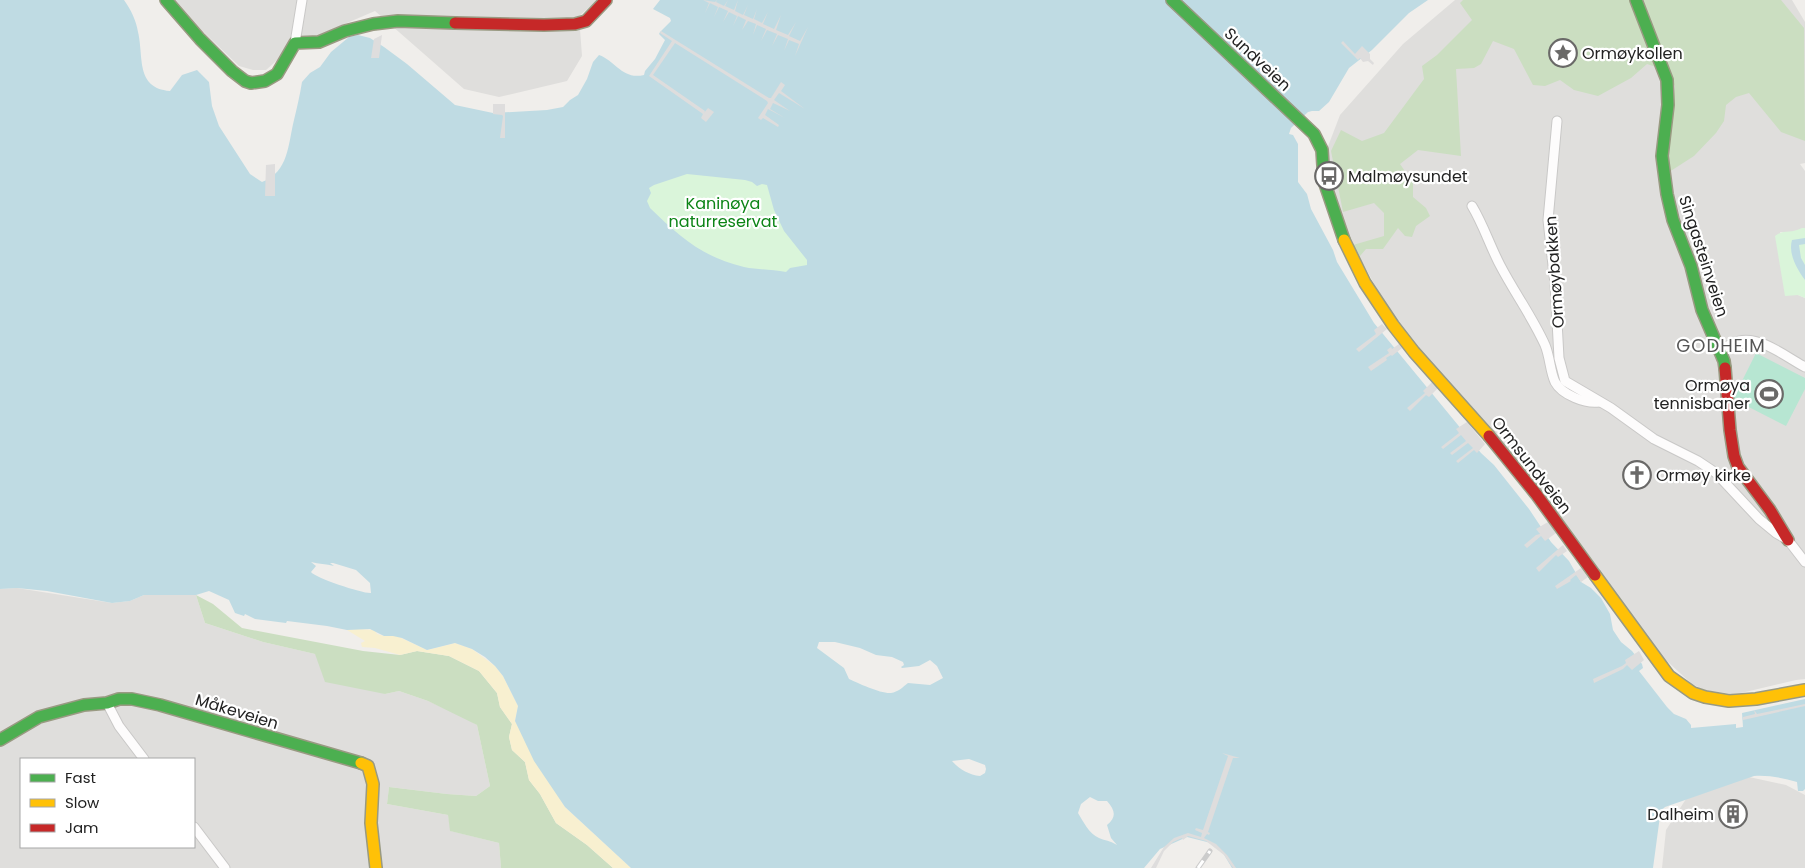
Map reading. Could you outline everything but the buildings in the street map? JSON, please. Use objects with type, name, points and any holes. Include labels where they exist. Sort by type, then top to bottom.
[{"type":"street","points":[[166,0],[200,39],[232,71],[245,81],[251,82],[265,81],[277,74],[295,43],[302,0]]},
{"type":"street","points":[[295,43],[319,42],[345,31],[373,24],[398,21],[544,25],[575,24],[586,21],[606,0]]},
{"type":"street","name":"Sundveien","points":[[1172,0],[1305,125],[1320,144]]},
{"type":"street","name":"Singasteinveien","points":[[1636,0],[1648,26],[1668,84],[1666,132],[1662,156],[1663,172],[1671,211],[1691,266],[1702,310],[1724,361],[1734,456],[1738,467],[1770,510],[1788,540]]},
{"type":"street","name":"Ormøybakken","points":[[1557,120],[1548,220],[1555,284],[1559,358],[1565,381],[1602,402],[1654,440],[1698,461],[1716,473],[1759,519],[1788,540],[1805,562]]},
{"type":"street","name":"Ormsundveien","points":[[1320,144],[1323,156],[1324,181],[1342,234],[1356,267],[1384,311],[1414,352],[1480,425],[1536,494],[1669,676],[1682,688],[1712,700],[1742,701],[1805,690]]},
{"type":"street","name":"Ormøybakken","points":[[1472,206],[1500,266],[1544,343],[1556,383],[1568,394],[1576,398],[1595,403],[1602,402]]},
{"type":"street","points":[[1720,350],[1739,341],[1752,341],[1766,346],[1805,367]]},
{"type":"street","name":"Måkeveien","points":[[0,740],[39,717],[84,705],[107,703],[119,699],[132,699],[151,702],[368,766],[373,778],[370,815],[376,868]]},
{"type":"street","points":[[107,703],[119,726],[143,758]]},
{"type":"street","points":[[195,828],[225,868]]},
{"type":"shaded area","points":[[170,0],[598,0],[579,16],[582,56],[567,81],[499,97],[464,89],[375,11],[293,46],[266,70],[253,70],[239,66]]},
{"type":"shaded area","points":[[1455,0],[1792,0],[1805,22],[1805,163],[1800,164],[1805,171],[1805,228],[1794,232],[1780,232],[1798,295],[1805,298],[1805,679],[1732,694],[1704,690],[1692,684],[1657,652],[1389,311],[1353,245],[1334,193],[1327,149],[1340,115],[1403,44]]},
{"type":"shaded area","points":[[17,588],[112,603],[130,601],[144,595],[196,595],[205,623],[263,642],[315,654],[385,694],[399,691],[462,716],[477,725],[490,786],[476,796],[389,787],[387,804],[448,815],[451,831],[499,843],[501,868],[0,868],[0,589]]},
{"type":"shaded area","points":[[1749,777],[1786,785],[1805,795],[1805,868],[1662,868],[1666,830],[1686,799]]},
{"type":"green space","points":[[1463,0],[1781,0],[1804,28],[1805,141],[1781,132],[1749,93],[1736,97],[1726,105],[1724,121],[1716,133],[1694,156],[1666,174],[1675,86],[1662,69],[1647,64],[1631,78],[1598,96],[1574,90],[1560,80],[1545,86],[1533,85],[1514,49],[1493,41],[1481,64],[1474,68],[1456,69],[1461,156],[1418,150],[1400,164],[1413,183],[1413,197],[1426,208],[1430,216],[1416,226],[1412,237],[1405,236],[1398,228],[1383,249],[1366,249],[1360,256],[1353,245],[1384,236],[1384,213],[1374,203],[1343,212],[1331,151],[1341,130],[1362,141],[1384,133],[1424,79],[1422,66],[1437,55],[1472,20],[1460,3]]},
{"type":"green space","name":"Kaninøya naturreservat","points":[[640,106],[878,247],[707,335],[600,126]]},
{"type":"green space","points":[[1805,228],[1805,298],[1798,295],[1785,296],[1775,236]]},
{"type":"green space","name":"Ormøya tennisbaner","points":[[1756,353],[1805,378],[1805,389],[1786,426],[1733,399]]},
{"type":"green space","points":[[196,595],[213,604],[242,628],[363,651],[400,655],[417,651],[449,656],[479,671],[497,693],[500,707],[512,724],[509,737],[512,750],[525,762],[529,780],[540,794],[556,823],[587,845],[613,868],[501,868],[499,843],[450,831],[448,815],[387,804],[389,787],[476,796],[490,786],[477,725],[428,701],[399,691],[385,694],[325,682],[315,654],[263,642],[205,623]]},
{"type":"sand","points":[[347,630],[375,630],[377,634],[384,636],[397,636],[427,650],[455,643],[472,649],[495,666],[503,676],[518,706],[515,721],[565,807],[631,868],[613,868],[587,845],[556,823],[540,794],[529,780],[525,762],[512,750],[509,737],[512,724],[500,707],[497,693],[479,671],[449,656],[417,651],[400,655],[375,648],[362,647],[361,643],[365,641]]},
{"type":"water","points":[[0,0],[124,0],[136,23],[143,70],[146,78],[159,89],[170,91],[182,75],[197,70],[209,82],[212,106],[219,126],[250,174],[262,182],[278,171],[286,156],[302,82],[310,73],[320,67],[331,52],[349,37],[358,35],[370,38],[384,47],[455,105],[493,113],[547,110],[563,107],[578,95],[587,79],[593,62],[599,55],[630,75],[644,75],[665,40],[659,34],[660,32],[671,21],[670,18],[653,9],[660,0],[1428,0],[1409,13],[1372,50],[1349,68],[1329,102],[1319,111],[1308,112],[1291,128],[1289,134],[1293,135],[1298,144],[1298,182],[1307,194],[1311,209],[1333,250],[1337,262],[1374,323],[1481,453],[1494,465],[1529,509],[1551,542],[1569,561],[1581,582],[1591,588],[1601,598],[1610,614],[1613,630],[1621,642],[1632,651],[1642,664],[1643,668],[1639,671],[1667,707],[1674,714],[1686,719],[1691,728],[1736,724],[1736,728],[1743,727],[1742,713],[1805,699],[1805,789],[1798,791],[1797,782],[1771,776],[1754,776],[1665,807],[1659,813],[1653,868],[1232,868],[1223,853],[1211,843],[1187,837],[1160,849],[1144,868],[631,868],[565,807],[534,761],[515,721],[518,706],[503,676],[485,657],[472,649],[455,643],[427,650],[402,638],[384,636],[370,629],[347,630],[287,621],[286,623],[255,619],[245,614],[244,616],[235,613],[229,600],[209,591],[196,595],[144,595],[130,601],[112,603],[47,591],[17,588],[0,589]],"holes":[[[687,174],[745,180],[757,186],[767,185],[774,210],[784,231],[807,260],[807,265],[790,268],[786,272],[749,268],[729,263],[704,252],[682,237],[650,208],[647,201],[651,193],[649,188]],[[311,562],[334,566],[330,563],[333,563],[356,570],[370,583],[371,593],[330,582],[314,575],[311,572],[316,566]],[[819,642],[835,642],[860,648],[876,655],[892,657],[903,662],[902,668],[919,666],[930,660],[937,666],[943,678],[930,685],[908,683],[894,692],[881,692],[849,679],[844,668],[817,648]],[[969,759],[985,765],[986,769],[985,773],[980,776],[965,771],[952,761]],[[1090,797],[1098,801],[1107,801],[1114,813],[1114,816],[1107,825],[1111,838],[1117,845],[1092,834],[1078,813],[1081,804]]]},
{"type":"water","points":[[1805,238],[1805,244],[1799,245],[1801,258],[1805,265],[1805,280],[1794,261],[1791,245],[1792,240]]},
{"type":"pier","points":[[703,0],[715,2],[717,0],[716,2],[724,6],[728,0],[725,6],[734,10],[738,0],[735,11],[743,15],[748,5],[744,15],[753,19],[757,9],[754,19],[762,23],[768,12],[763,24],[774,29],[781,15],[776,30],[788,35],[796,22],[789,36],[800,41],[808,27],[795,56],[799,44],[789,40],[784,51],[788,39],[778,35],[772,46],[777,34],[767,30],[761,41],[766,29],[757,25],[753,35],[756,24],[748,21],[742,30],[746,20],[738,16],[733,26],[737,16],[729,12],[723,22],[728,11],[719,7],[714,17],[718,7],[710,3],[705,13],[709,3]]},
{"type":"pier","points":[[661,31],[769,98],[771,98],[781,82],[785,85],[781,91],[805,109],[779,93],[774,100],[790,111],[773,103],[770,109],[785,118],[768,109],[765,115],[779,125],[778,127],[763,118],[761,120],[758,118],[768,103],[767,101],[675,43],[653,75],[705,111],[704,113],[708,108],[714,112],[706,122],[701,118],[703,114],[649,76],[672,41],[660,33]]},
{"type":"pier","points":[[382,35],[379,58],[371,58],[374,39]]},
{"type":"pier","points":[[1343,41],[1355,54],[1362,46],[1370,54],[1373,65],[1368,61],[1363,62],[1360,58],[1358,60],[1341,43]]},
{"type":"pier","points":[[493,104],[505,104],[505,138],[500,138],[503,116],[493,114]]},
{"type":"pier","points":[[275,164],[275,196],[265,196],[266,165]]},
{"type":"pier","points":[[1382,324],[1387,329],[1359,352],[1356,349],[1376,334],[1374,330]]},
{"type":"pier","points":[[1399,344],[1402,348],[1386,358],[1387,360],[1371,371],[1368,367],[1389,353],[1387,350],[1391,347],[1392,349]]},
{"type":"pier","points":[[1432,382],[1438,388],[1429,397],[1426,395],[1410,411],[1407,408],[1425,393],[1423,391]]},
{"type":"pier","points":[[1467,422],[1485,444],[1477,453],[1474,450],[1458,463],[1456,461],[1473,448],[1468,443],[1452,455],[1450,453],[1466,441],[1461,435],[1443,449],[1441,447],[1459,433],[1456,429]]},
{"type":"pier","points":[[1548,522],[1556,533],[1545,541],[1541,536],[1527,548],[1524,545],[1540,534],[1536,529]]},
{"type":"pier","points":[[1563,545],[1567,551],[1558,557],[1556,555],[1539,572],[1536,568]]},
{"type":"pier","points":[[1581,568],[1588,577],[1581,582],[1576,575],[1571,581],[1557,589],[1555,586]]},
{"type":"pier","points":[[1639,651],[1644,660],[1632,670],[1627,665],[1623,669],[1594,683],[1593,679],[1622,666],[1626,663],[1625,660]]},
{"type":"pier","points":[[1805,704],[1805,706],[1743,720],[1743,717],[1755,714],[1754,710],[1757,714]]},
{"type":"pier","points":[[1222,753],[1240,758],[1233,758],[1208,832],[1210,833],[1204,838],[1216,844],[1236,868],[1233,868],[1224,855],[1206,841],[1188,836],[1183,840],[1182,838],[1173,842],[1164,851],[1156,868],[1151,868],[1164,847],[1174,838],[1188,833],[1201,837],[1202,833],[1195,830],[1196,828],[1203,830],[1228,756]]},
{"type":"railway","points":[[1198,868],[1210,851]]},
{"type":"traffic: fast","points":[[166,0],[200,39],[232,71],[245,81],[251,83],[265,81],[277,74],[295,43],[319,42],[345,31],[373,24],[398,21],[455,23]]},
{"type":"traffic: fast","points":[[1172,0],[1314,134],[1322,150],[1324,181],[1344,240]]},
{"type":"traffic: fast","points":[[1636,0],[1667,80],[1668,105],[1662,156],[1667,194],[1673,220],[1691,266],[1702,310],[1724,361],[1725,368]]},
{"type":"traffic: fast","points":[[0,740],[39,717],[84,705],[107,703],[119,699],[132,699],[160,705],[361,763]]},
{"type":"traffic: slow","points":[[1344,240],[1365,283],[1393,325],[1414,352],[1489,436]]},
{"type":"traffic: slow","points":[[1595,575],[1669,676],[1693,693],[1729,701],[1756,699],[1805,690]]},
{"type":"traffic: slow","points":[[361,763],[368,766],[373,784],[371,823],[376,868]]},
{"type":"traffic: jam","points":[[455,23],[575,24],[586,21],[606,0]]},
{"type":"traffic: jam","points":[[1725,368],[1730,430],[1734,456],[1738,467],[1770,510],[1788,540]]},
{"type":"traffic: jam","points":[[1489,436],[1536,494],[1595,575]]},
{"type":"place","name":"Ormøykollen","points":[[1563,53]]},
{"type":"place","name":"Malmøysundet","points":[[1329,176]]},
{"type":"place","name":"Ormøya tennisbaner","points":[[1769,394]]},
{"type":"place","name":"Ormøy kirke","points":[[1637,475]]},
{"type":"place","name":"Dalheim","points":[[1733,814]]},
{"type":"district","name":"GODHEIM","points":[[1721,346]]}]
